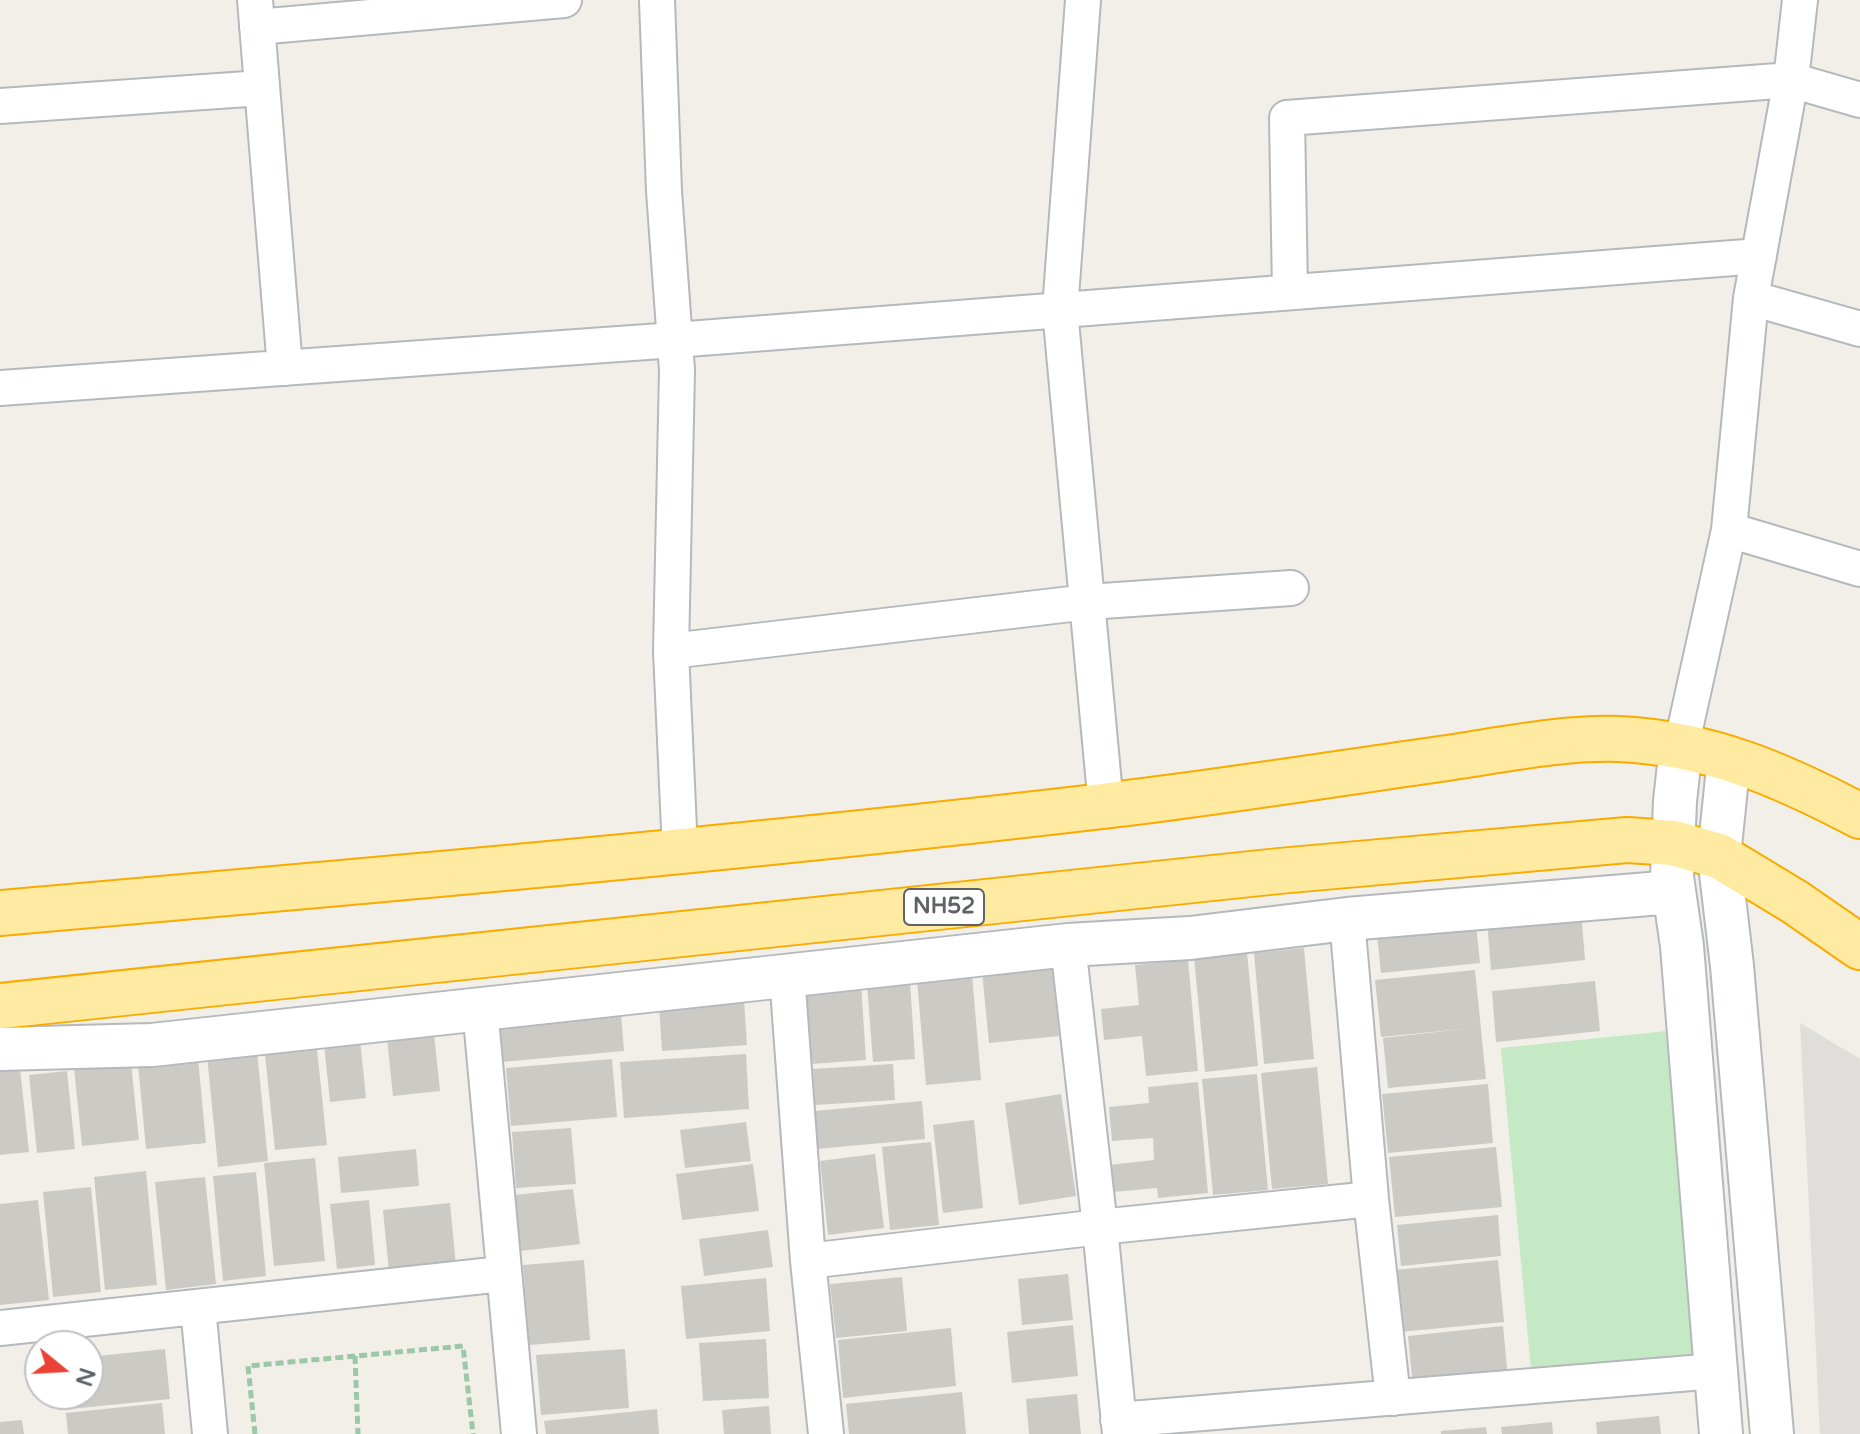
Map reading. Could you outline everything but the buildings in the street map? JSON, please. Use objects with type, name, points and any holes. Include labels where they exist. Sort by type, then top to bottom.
[{"type":"highway","points":[[0,913],[680,851],[1106,806],[1537,745],[1618,739],[1681,747],[1729,758],[1780,776],[1860,816]]},
{"type":"highway","name":"NH52","points":[[0,1006],[1279,871],[1627,840],[1673,843],[1719,856],[1795,902],[1860,947]]},
{"type":"street","points":[[285,368],[256,13],[564,0]]},
{"type":"street","points":[[657,0],[664,191],[677,370],[671,651],[680,851]]},
{"type":"street","points":[[1083,0],[1060,310],[1106,806]]},
{"type":"street","points":[[1721,1434],[1682,946],[1673,892],[1673,843],[1681,747],[1729,530],[1751,298],[1791,80],[1800,0]]},
{"type":"street","points":[[1290,292],[1287,118],[1791,80],[1860,100]]},
{"type":"street","points":[[0,106],[262,88]]},
{"type":"street","points":[[0,388],[675,340],[1759,256]]},
{"type":"street","points":[[1751,298],[1860,329]]},
{"type":"street","points":[[1729,530],[1860,569]]},
{"type":"street","points":[[671,651],[1088,602],[1291,588]]},
{"type":"street","points":[[1729,758],[1719,856],[1732,966],[1772,1434]]},
{"type":"street","points":[[0,1049],[152,1045],[1068,945],[1190,938],[1347,919],[1673,892]]},
{"type":"street","points":[[1347,919],[1371,1199],[1393,1398]]},
{"type":"street","points":[[1068,945],[1119,1427],[1393,1398],[1716,1371]]},
{"type":"street","points":[[787,975],[808,1261],[826,1434]]},
{"type":"street","points":[[480,1008],[519,1434]]},
{"type":"street","points":[[808,1261],[1371,1199]]},
{"type":"street","points":[[0,1328],[502,1274]]},
{"type":"street","points":[[198,1307],[210,1434]]},
{"type":"path","points":[[255,1434],[248,1366],[463,1346],[473,1434]]},
{"type":"path","points":[[355,1356],[358,1434]]},
{"type":"shaded area","points":[[1800,1023],[1860,1059],[1860,1434],[1820,1434]]},
{"type":"green space","points":[[1667,1031],[1699,1363],[1532,1380],[1501,1048]]}]
